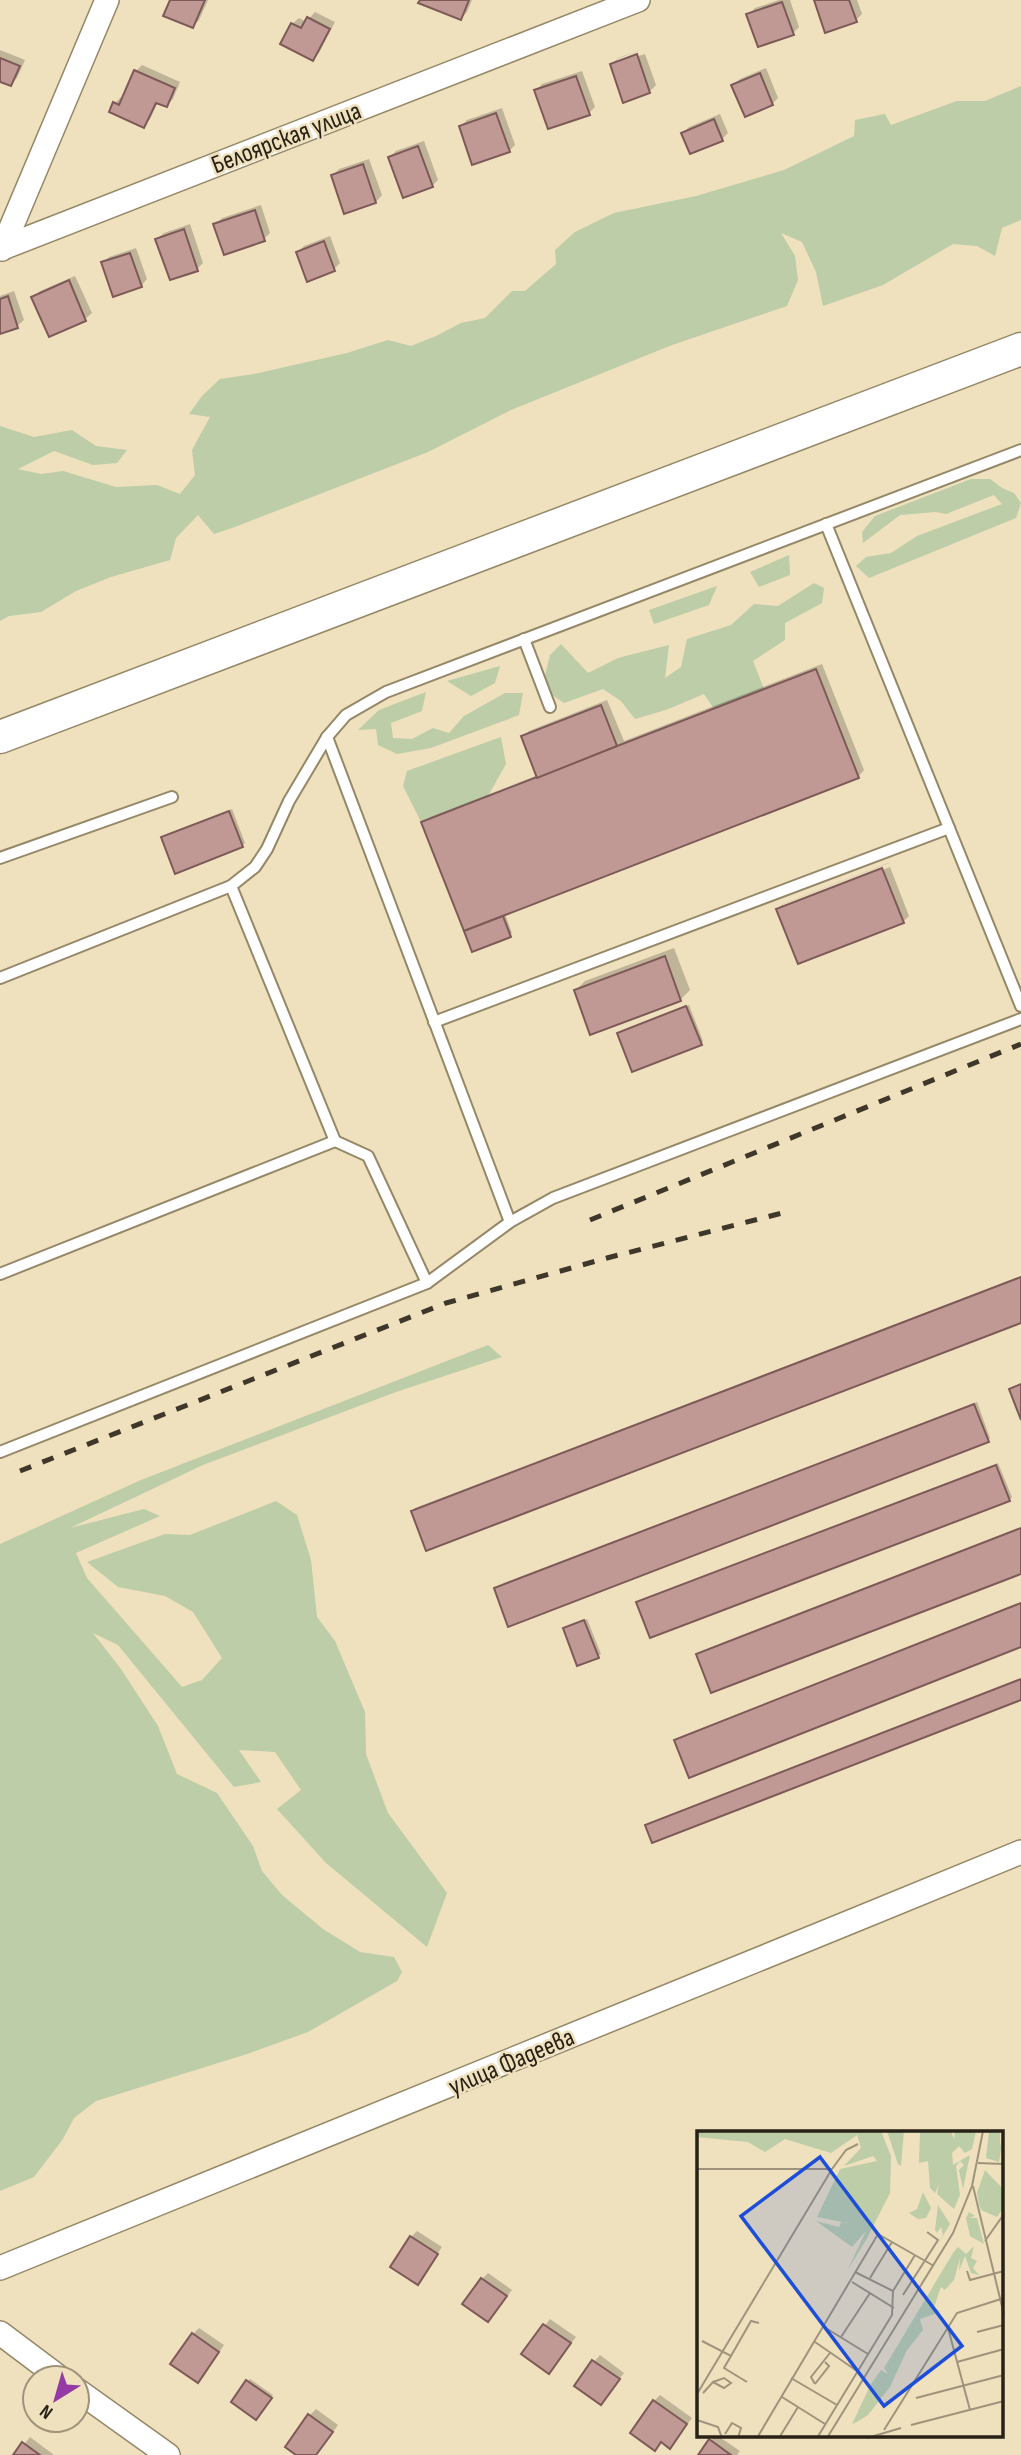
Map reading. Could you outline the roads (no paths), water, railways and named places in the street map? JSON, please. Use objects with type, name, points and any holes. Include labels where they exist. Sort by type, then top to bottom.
[{"type":"street","points":[[1,249],[107,0]]},
{"type":"street","name":"Белоярская улица","points":[[1,249],[638,0]]},
{"type":"street","points":[[0,737],[1021,349]]},
{"type":"street","name":"улица Фадеева","points":[[0,2268],[378,2117],[616,2017],[1021,1853]]},
{"type":"street","points":[[0,2333],[41,2364]]},
{"type":"street","points":[[91,2400],[168,2455]]},
{"type":"lane","points":[[0,978],[231,886],[254,867],[267,849],[289,801],[327,737],[345,715],[386,692],[1021,450]]},
{"type":"lane","points":[[826,524],[1021,1006]]},
{"type":"lane","points":[[524,639],[550,707]]},
{"type":"lane","points":[[327,737],[510,1222]]},
{"type":"lane","points":[[0,858],[172,797]]},
{"type":"lane","points":[[434,1022],[949,828]]},
{"type":"lane","points":[[231,886],[335,1141],[368,1156],[427,1283]]},
{"type":"lane","points":[[0,1452],[427,1283],[510,1222],[553,1198],[1021,1019]]},
{"type":"lane","points":[[0,1275],[335,1141]]},
{"type":"railway","points":[[590,1220],[1021,1044]]},
{"type":"railway","points":[[20,1471],[446,1303],[790,1211]]}]
